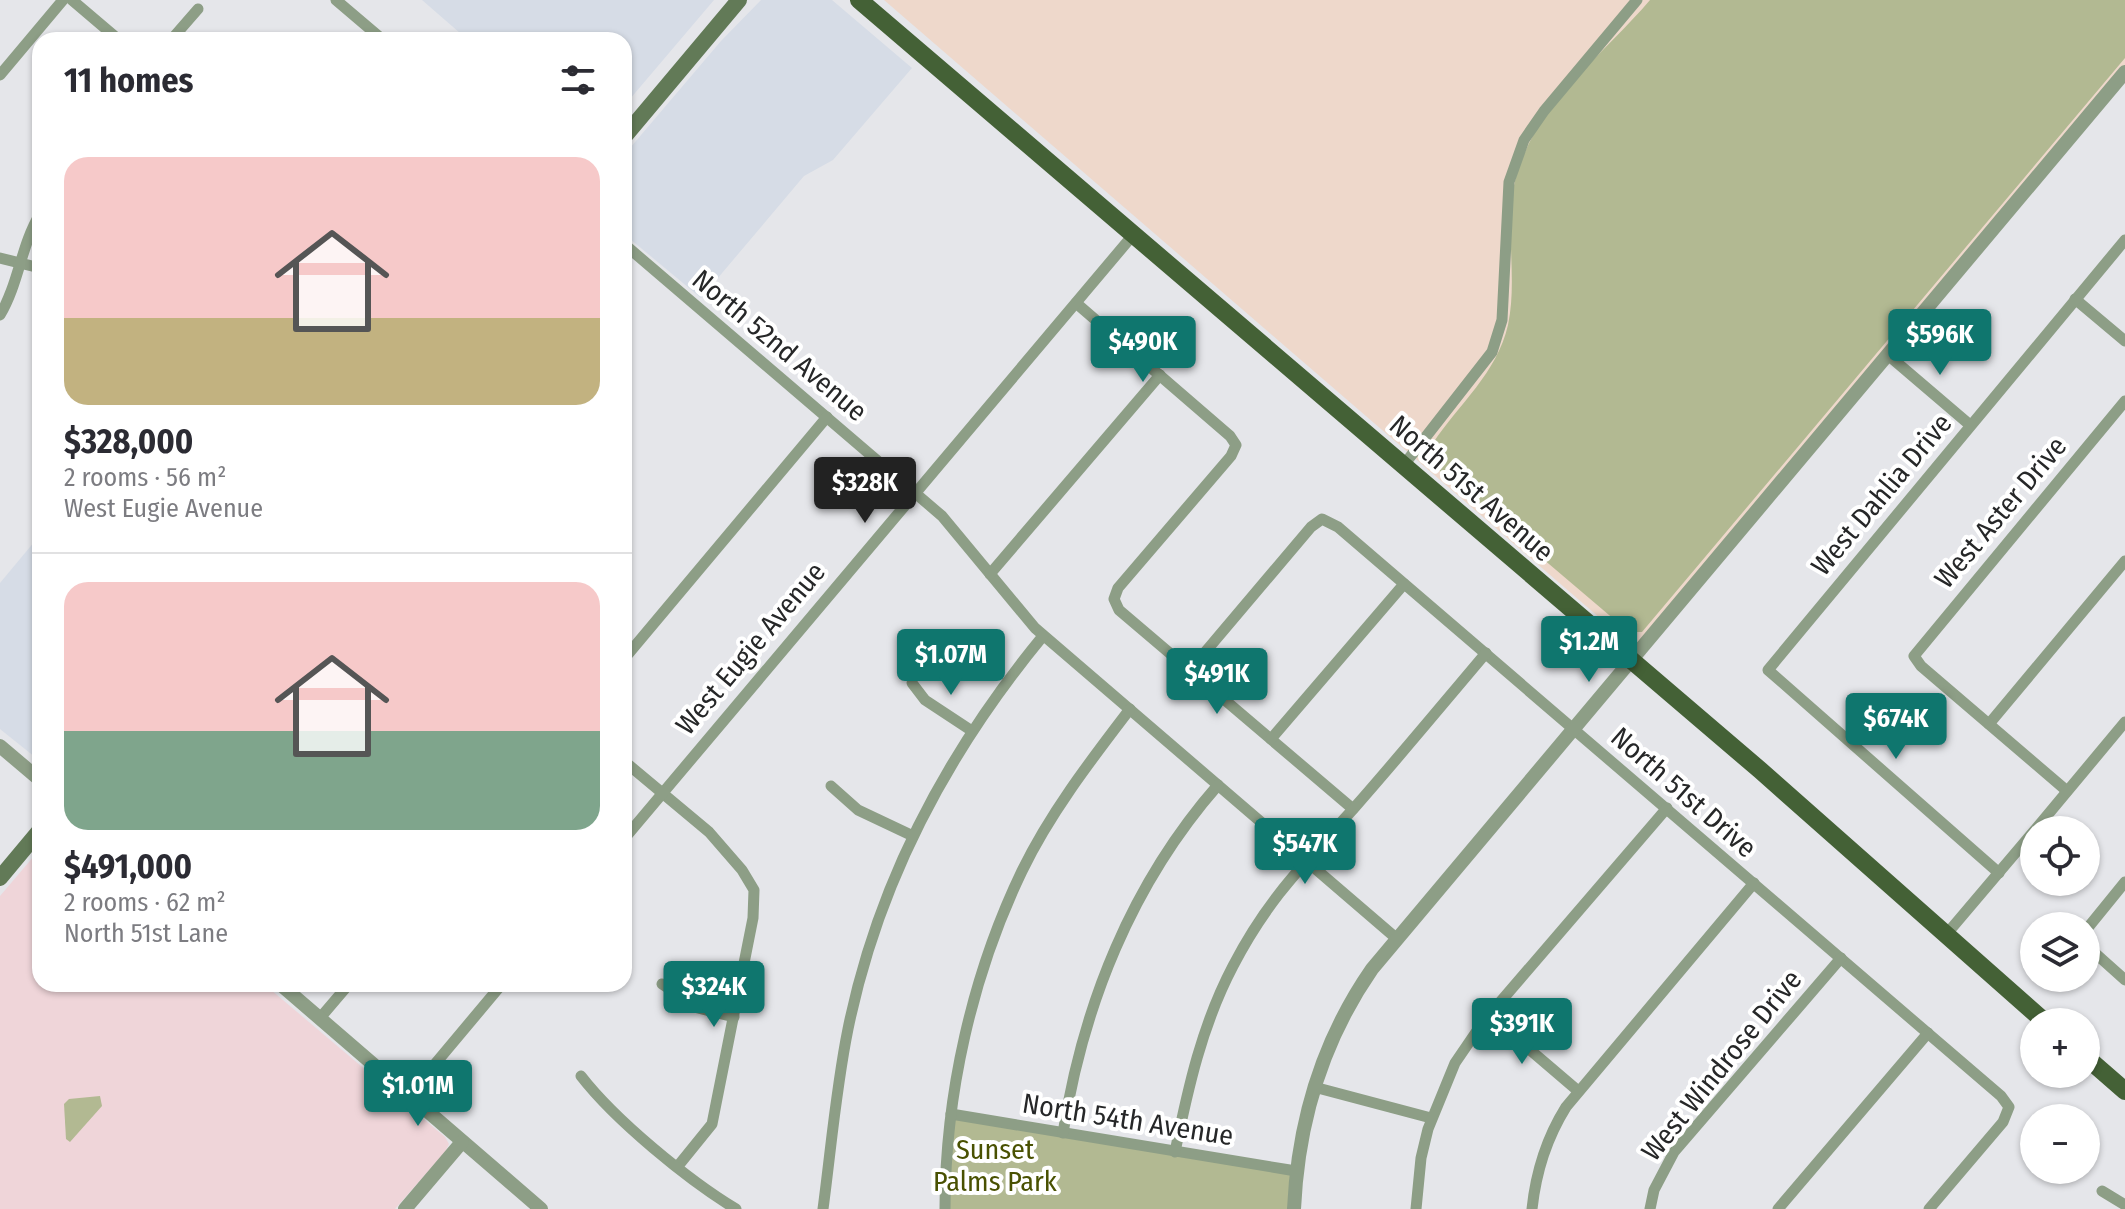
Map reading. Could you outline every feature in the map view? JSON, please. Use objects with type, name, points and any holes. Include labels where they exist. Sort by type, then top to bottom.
[{"type":"main road","points":[[632,127],[739,0]]},
{"type":"main road","name":"North 51st Avenue","points":[[859,0],[1768,778],[2029,1008]]},
{"type":"main road","points":[[0,878],[32,840]]},
{"type":"main road","points":[[2100,1069],[2125,1091]]},
{"type":"street","points":[[36,32],[63,0]]},
{"type":"street","points":[[72,0],[110,32]]},
{"type":"street","points":[[336,0],[374,32]]},
{"type":"street","points":[[1403,466],[1492,352],[1502,320],[1509,182],[1524,140],[1544,111],[1637,0]]},
{"type":"street","points":[[178,32],[198,9]]},
{"type":"street","points":[[0,75],[32,37]]},
{"type":"street","points":[[1294,1209],[1296,1171],[1314,1087],[1347,1010],[1396,938],[1575,730],[2125,72]]},
{"type":"street","name":"West Eugie Avenue","points":[[632,829],[1133,235]]},
{"type":"street","points":[[0,315],[11,297],[32,236]]},
{"type":"street","name":"West Dahlia Drive","points":[[1999,873],[1768,670],[2125,240]]},
{"type":"street","name":"North 52nd Avenue","points":[[632,251],[957,530],[1017,609],[1043,636],[1396,938]]},
{"type":"street","points":[[0,258],[32,266]]},
{"type":"street","points":[[2075,299],[2125,341]]},
{"type":"street","points":[[1076,303],[1230,436],[1236,445],[1231,456],[1118,588],[1114,599],[1119,610],[1353,809]]},
{"type":"street","points":[[1888,355],[1970,425]]},
{"type":"street","points":[[990,574],[1160,375]]},
{"type":"street","name":"West Aster Drive","points":[[1989,724],[1921,666],[1914,656],[2125,401]]},
{"type":"street","points":[[632,649],[827,417]]},
{"type":"street","name":"North 51st Drive","points":[[1190,670],[1311,527],[1322,519],[1338,527],[1928,1033],[2009,1107],[2003,1122],[1929,1209]]},
{"type":"street","points":[[2067,791],[1989,724],[2125,561]]},
{"type":"street","points":[[1271,739],[1404,584]]},
{"type":"street","points":[[823,1209],[838,1088],[861,976],[913,836],[972,731],[1043,636]]},
{"type":"street","points":[[1175,1152],[1187,1090],[1219,996],[1253,929],[1304,859],[1353,809],[1486,653]]},
{"type":"street","points":[[912,683],[925,700],[972,731]]},
{"type":"street","points":[[945,1209],[951,1114],[976,993],[1022,870],[1078,778],[1130,709]]},
{"type":"street","points":[[2046,816],[2125,722]]},
{"type":"street","points":[[0,746],[32,773]]},
{"type":"street","points":[[632,768],[720,843],[754,890],[753,918],[712,1124],[678,1166]]},
{"type":"street","points":[[1063,1133],[1077,1059],[1111,957],[1145,887],[1189,820],[1218,785]]},
{"type":"street","points":[[831,786],[858,810],[913,836]]},
{"type":"street","points":[[1416,1209],[1421,1158],[1431,1118],[1455,1063],[1489,1015],[1667,808]]},
{"type":"street","points":[[1945,936],[2020,847]]},
{"type":"street","points":[[2100,913],[2125,882]]},
{"type":"street","points":[[1532,1209],[1537,1174],[1545,1148],[1577,1090],[1754,883]]},
{"type":"street","name":"West Windrose Drive","points":[[1650,1209],[1654,1190],[1674,1152],[1841,958]]},
{"type":"street","points":[[2100,958],[2125,980]]},
{"type":"street","points":[[662,984],[698,1008],[734,1017]]},
{"type":"street","points":[[289,992],[541,1209]]},
{"type":"street","points":[[320,1018],[342,992]]},
{"type":"street","points":[[409,1095],[495,992]]},
{"type":"street","points":[[1489,1015],[1577,1090]]},
{"type":"street","points":[[1778,1209],[1928,1033]]},
{"type":"street","points":[[581,1076],[593,1092],[678,1166],[736,1209]]},
{"type":"street","points":[[1314,1087],[1431,1118]]},
{"type":"street","name":"North 54th Avenue","points":[[951,1114],[1296,1171]]},
{"type":"street","points":[[405,1209],[462,1142]]},
{"type":"street","points":[[2102,1191],[2125,1205]]},
{"type":"shaded area","points":[[422,0],[714,0],[632,97],[632,32],[459,32]]},
{"type":"shaded area","points":[[761,0],[832,0],[912,68],[833,160],[804,176],[701,298],[632,241],[632,146],[721,41]]},
{"type":"shaded area","points":[[884,0],[2125,0],[2125,68],[1637,650]]},
{"type":"shaded area","points":[[32,545],[32,755],[0,729],[0,583]]},
{"type":"shaded area","points":[[32,858],[32,992],[273,992],[445,1137],[449,1144],[445,1152],[395,1209],[0,1209],[0,896]]},
{"type":"green space","points":[[1650,0],[2125,0],[2125,58],[1642,632],[1629,632],[1435,467],[1431,457],[1433,443],[1486,373],[1503,342],[1511,305],[1511,206],[1519,167],[1530,142],[1559,98]]},
{"type":"green space","points":[[100,1096],[102,1106],[70,1142],[66,1139],[64,1104],[69,1099]]},
{"type":"green space","name":"Sunset Palms Park","points":[[951,1114],[1296,1171],[1294,1209],[945,1209]]}]
